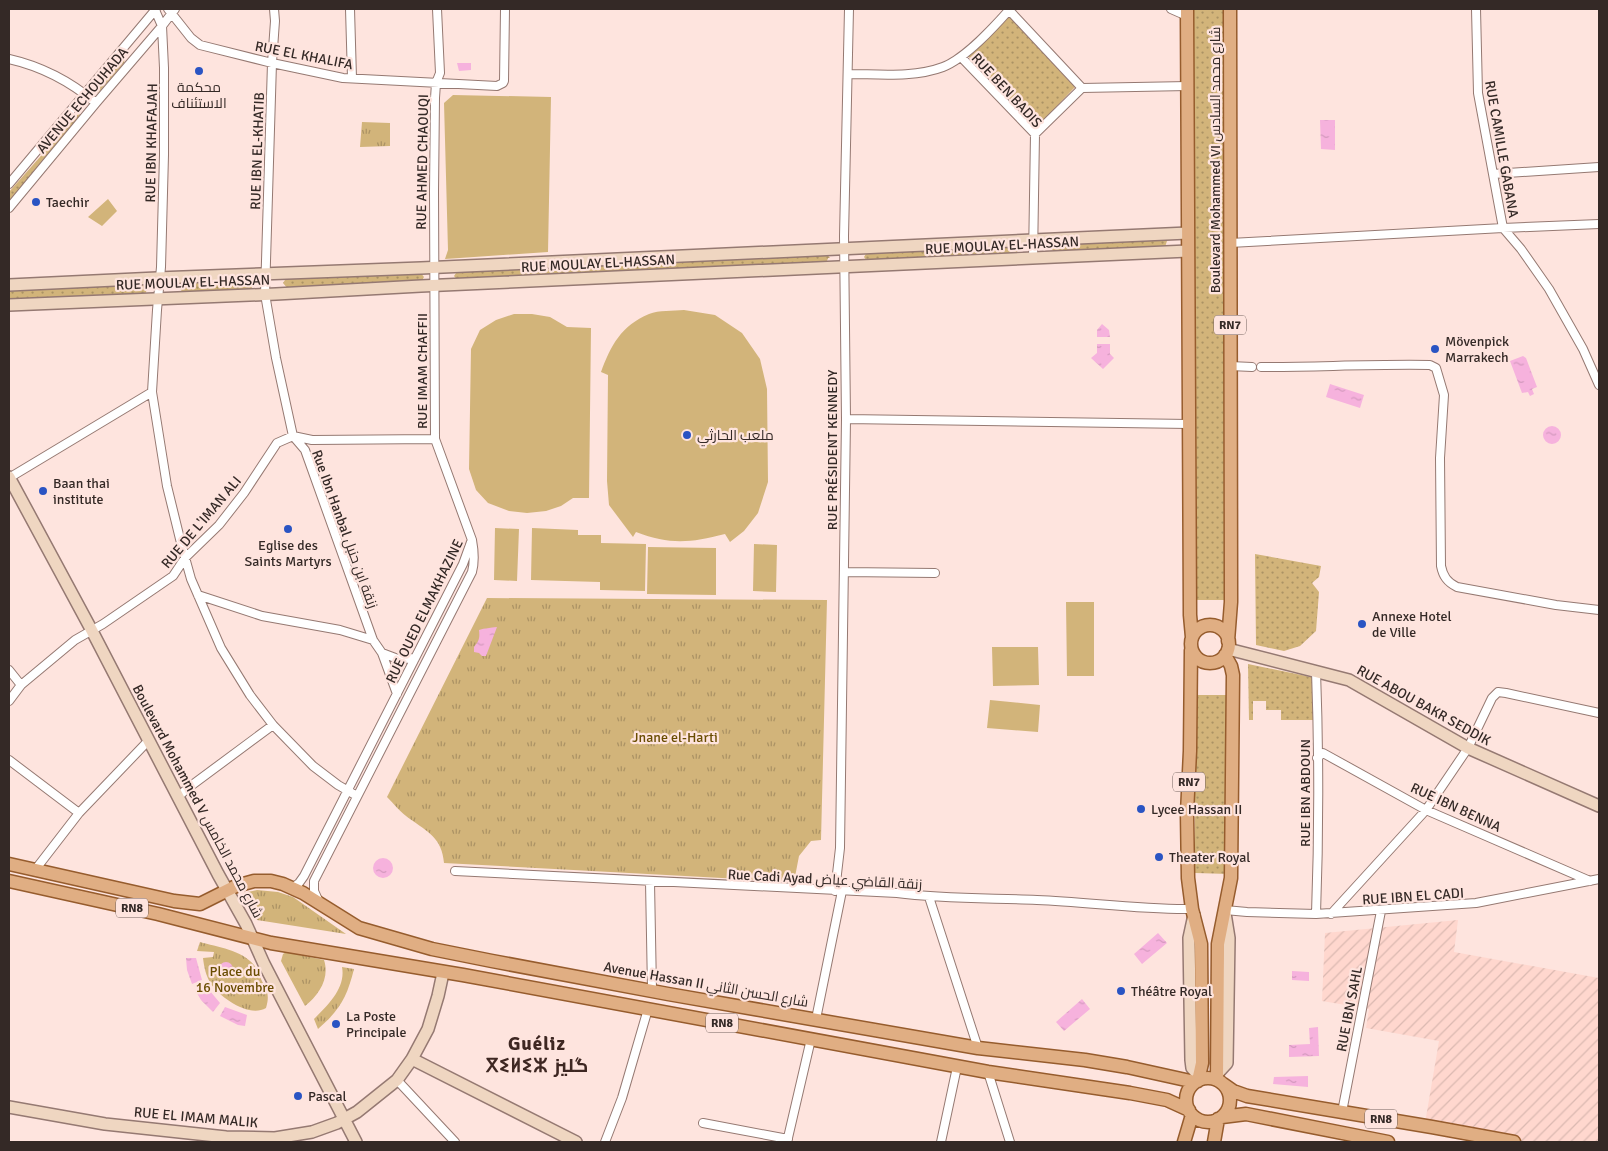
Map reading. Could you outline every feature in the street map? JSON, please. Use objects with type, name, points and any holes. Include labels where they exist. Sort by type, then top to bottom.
[{"type":"main road","name":"Boulevard Mohammed VI شارع محمد السادس","points":[[1219,1080],[1218,944],[1232,878],[1233,689],[1232,671],[1227,648],[1231,602],[1230,9]]},
{"type":"main road","name":"Boulevard Mohammed VI شارع محمد السادس","points":[[1187,13],[1190,615],[1192,643],[1187,812],[1188,878],[1193,912],[1201,944],[1202,1060],[1197,1080]]},
{"type":"main road","points":[[1211,626],[1221,629],[1225,634],[1227,648],[1217,662],[1206,663],[1198,659],[1192,643],[1198,629],[1211,626]]},
{"type":"main road","name":"RN8","points":[[9,864],[187,903],[200,904],[227,890]]},
{"type":"main road","name":"Avenue Hassan II شارع الحسن الثاني","points":[[227,890],[240,884],[262,880],[283,884],[359,928],[406,942],[492,962],[978,1048],[1085,1060],[1197,1080]]},
{"type":"main road","name":"RN8","points":[[9,881],[158,914],[254,939],[323,953],[444,973],[988,1072],[1167,1100],[1205,1121],[1246,1114],[1388,1142]]},
{"type":"main road","name":"RN8","points":[[1197,1080],[1207,1078],[1219,1080],[1233,1091],[1247,1096],[1514,1142]]},
{"type":"main road","points":[[1184,1142],[1190,1112],[1186,1101],[1187,1094],[1197,1080]]},
{"type":"main road","points":[[1214,1142],[1220,1118],[1228,1110],[1230,1101],[1228,1092],[1219,1080]]},
{"type":"street","name":"RUE IBN KHAFAJAH","points":[[155,9],[162,26],[164,155],[161,278],[152,392],[167,486],[185,558],[191,579],[221,648],[250,695],[273,725],[313,766],[338,785],[357,796]]},
{"type":"street","name":"AVENUE ECHOUHADA","points":[[9,184],[155,9]]},
{"type":"street","name":"RUE IBN EL-KHATIB","points":[[265,294],[274,9]]},
{"type":"street","points":[[350,9],[352,78]]},
{"type":"street","name":"RUE AHMED CHAOUQI","points":[[435,286],[436,83],[440,74],[438,9]]},
{"type":"street","name":"RUE EL KHALIFA","points":[[171,10],[191,38],[200,45],[272,63],[352,78],[497,86],[504,81],[506,9]]},
{"type":"street","name":"RUE PRÉSIDENT KENNEDY","points":[[816,1019],[829,960],[838,891],[840,848],[846,419],[844,249],[849,9]]},
{"type":"street","points":[[848,74],[920,72],[944,67],[961,58],[1009,9],[1082,88]]},
{"type":"street","points":[[1171,9],[1187,13]]},
{"type":"street","name":"RUE CAMILLE GABANA","points":[[1476,9],[1478,93],[1503,228],[1521,249],[1549,289],[1574,333],[1599,385]]},
{"type":"street","name":"AVENUE ECHOUHADA","points":[[9,208],[162,26],[171,10]]},
{"type":"street","name":"RUE BEN BADIS","points":[[961,58],[1035,134],[1033,259]]},
{"type":"street","points":[[9,59],[56,76],[96,103]]},
{"type":"street","points":[[1035,134],[1082,88],[1188,86]]},
{"type":"street","points":[[1493,174],[1599,167]]},
{"type":"street","points":[[1230,242],[1599,224]]},
{"type":"street","name":"RUE MOULAY EL-HASSAN","points":[[9,286],[1188,233]]},
{"type":"street","name":"RUE MOULAY EL-HASSAN","points":[[9,305],[1188,251]]},
{"type":"street","name":"RUE IMAM CHAFFII","points":[[435,286],[435,439],[472,540]]},
{"type":"street","name":"Rue Ibn Hanbal زنقة ابن حنبل","points":[[265,294],[276,358],[293,436],[304,450],[373,640],[382,653],[397,694]]},
{"type":"street","points":[[1230,366],[1326,367],[1368,364],[1430,365],[1436,368],[1444,394],[1440,470],[1441,566],[1444,577],[1448,582],[1457,587],[1556,605],[1599,610]]},
{"type":"street","points":[[9,478],[152,392]]},
{"type":"street","points":[[846,419],[1189,424]]},
{"type":"street","points":[[293,436],[312,440],[435,439]]},
{"type":"street","name":"RUE DE L'IMAN ALI","points":[[9,701],[21,685],[75,640],[103,624],[173,576],[185,558],[234,506],[277,443],[293,436]]},
{"type":"street","name":"Boulevard Mohammed V شارع محمد الخامس","points":[[9,478],[92,629],[254,939],[264,964],[356,1142]]},
{"type":"street","name":"RUE OUED ELMAKHAZINE","points":[[292,888],[304,876],[348,791],[463,564],[472,540]]},
{"type":"street","name":"RUE OUED ELMAKHAZINE","points":[[319,904],[314,891],[314,882],[472,572],[475,555],[472,540]]},
{"type":"street","points":[[844,572],[935,573]]},
{"type":"street","points":[[198,596],[262,616],[340,630],[373,640]]},
{"type":"street","name":"RUE ABOU BAKR SEDDIK","points":[[1227,648],[1354,682],[1468,748],[1599,806]]},
{"type":"street","points":[[382,653],[398,659],[415,658]]},
{"type":"street","points":[[9,670],[21,685]]},
{"type":"street","name":"RUE IBN ABDOUN","points":[[1316,671],[1318,718],[1316,914]]},
{"type":"street","points":[[1331,914],[1426,810],[1468,748],[1492,698],[1498,692],[1599,712]]},
{"type":"street","points":[[179,796],[273,725]]},
{"type":"street","points":[[35,870],[79,813],[149,740]]},
{"type":"street","name":"RUE IBN BENNA","points":[[1317,758],[1323,753],[1426,810],[1590,881]]},
{"type":"street","points":[[9,760],[79,813]]},
{"type":"street","name":"Rue Cadi Ayad زنقة القاضي عياض","points":[[455,871],[896,893],[929,897],[1038,900],[1193,912]]},
{"type":"street","name":"RUE IBN EL CADI","points":[[1225,911],[1331,914],[1476,903],[1599,879]]},
{"type":"street","points":[[650,882],[652,990]]},
{"type":"street","points":[[929,897],[978,1048]]},
{"type":"street","name":"RUE IBN SAHL","points":[[1342,1112],[1381,911]]},
{"type":"street","name":"RUE EL IMAM MALIK","points":[[9,1107],[104,1124],[258,1140],[297,1139],[326,1128],[357,1112],[397,1080],[412,1059],[428,1029],[444,973]]},
{"type":"street","points":[[605,1142],[622,1098],[648,1010]]},
{"type":"street","points":[[703,1122],[787,1140],[811,1039]]},
{"type":"street","points":[[412,1059],[576,1142]]},
{"type":"street","points":[[941,1142],[957,1066]]},
{"type":"street","points":[[988,1072],[1010,1142]]},
{"type":"street","points":[[397,1080],[456,1142]]},
{"type":"shaded area","points":[[1458,920],[1454,952],[1599,978],[1599,1142],[1509,1142],[1424,1129],[1439,1041],[1366,1028],[1369,1009],[1322,1001],[1325,933]]},
{"type":"green space","points":[[1193,9],[1226,9],[1228,600],[1194,600]]},
{"type":"green space","points":[[1007,14],[1075,87],[1037,127],[968,56]]},
{"type":"green space","points":[[122,56],[125,58],[124,63],[98,93],[92,91],[119,58]]},
{"type":"green space","points":[[453,95],[551,97],[548,252],[445,259],[448,250],[444,103]]},
{"type":"green space","points":[[81,114],[83,119],[9,202],[9,192],[77,115]]},
{"type":"green space","points":[[362,122],[390,123],[390,146],[360,147]]},
{"type":"green space","points":[[108,199],[117,211],[102,226],[88,217]]},
{"type":"green space","points":[[1165,238],[1167,241],[1165,247],[1054,252],[1051,248],[1053,243]]},
{"type":"green space","points":[[1015,245],[1018,250],[1015,255],[867,261],[864,257],[867,252]]},
{"type":"green space","points":[[826,253],[830,258],[828,258],[826,264],[458,281],[454,276],[458,270]]},
{"type":"green space","points":[[420,272],[424,277],[421,282],[288,289],[283,283],[287,277]]},
{"type":"green space","points":[[251,278],[254,283],[251,289],[183,293],[179,287],[184,282]]},
{"type":"green space","points":[[146,284],[145,295],[9,301],[9,289]]},
{"type":"green space","name":"ملعب الحارثي","points":[[684,310],[715,315],[742,333],[760,359],[767,389],[768,482],[758,513],[744,531],[730,542],[725,534],[690,541],[670,541],[636,532],[633,537],[609,505],[607,481],[608,375],[601,372],[618,337],[631,324],[649,314],[662,311]]},
{"type":"green space","points":[[514,314],[550,317],[567,327],[591,328],[589,498],[573,498],[561,506],[546,511],[527,513],[509,511],[488,503],[476,490],[469,469],[471,349],[480,330],[496,320]]},
{"type":"green space","points":[[495,528],[519,529],[517,581],[494,580]]},
{"type":"green space","points":[[532,528],[578,530],[578,535],[601,535],[601,543],[646,544],[645,591],[600,590],[600,582],[531,580]]},
{"type":"green space","points":[[754,544],[777,545],[776,592],[753,591]]},
{"type":"green space","points":[[648,547],[716,548],[716,595],[647,594]]},
{"type":"green space","points":[[1255,554],[1321,566],[1319,577],[1312,583],[1319,592],[1316,631],[1300,646],[1284,651],[1256,645]]},
{"type":"green space","name":"Jnane el-Harti","points":[[487,598],[827,600],[821,840],[811,841],[799,856],[794,882],[444,863],[443,854],[433,836],[404,814],[387,797]]},
{"type":"green space","points":[[1066,602],[1094,602],[1094,676],[1067,676]]},
{"type":"green space","points":[[992,647],[1038,647],[1039,685],[993,686]]},
{"type":"green space","points":[[1248,664],[1311,677],[1314,681],[1314,720],[1281,720],[1281,710],[1266,710],[1266,701],[1253,701],[1253,720],[1249,720]]},
{"type":"green space","points":[[1195,695],[1229,695],[1229,874],[1195,873]]},
{"type":"green space","points":[[990,700],[1040,705],[1038,732],[987,728]]},
{"type":"green space","name":"Place du 16 Novembre","points":[[257,890],[278,892],[293,897],[346,934],[257,920],[243,893]]},
{"type":"green space","name":"Place du 16 Novembre","points":[[200,942],[236,952],[254,965],[268,996],[266,1008],[252,1010],[244,1008],[221,995],[208,978],[203,958],[213,957],[214,952],[197,951]]},
{"type":"green space","name":"Place du 16 Novembre","points":[[286,952],[324,960],[326,973],[322,986],[315,997],[305,1006],[281,961],[283,954]]},
{"type":"green space","points":[[342,967],[354,969],[349,988],[332,1016],[318,1029],[314,1019],[339,989],[343,975]]},
{"type":"water","points":[[457,63],[471,63],[471,70],[459,71]]},
{"type":"water","points":[[1320,120],[1335,120],[1335,150],[1321,149]]},
{"type":"water","points":[[1102,324],[1109,330],[1110,337],[1097,337],[1097,330]]},
{"type":"water","points":[[1097,344],[1110,344],[1110,354],[1114,358],[1103,369],[1091,358],[1097,353]]},
{"type":"water","points":[[1523,356],[1526,358],[1537,387],[1532,389],[1534,394],[1530,396],[1528,392],[1522,393],[1510,361]]},
{"type":"water","points":[[1330,384],[1364,395],[1360,408],[1326,397]]},
{"type":"water","points":[[1552,426],[1558,429],[1561,435],[1558,441],[1552,444],[1546,441],[1543,435],[1546,429]]},
{"type":"water","points":[[497,627],[486,656],[474,652],[474,647],[479,639],[479,630]]},
{"type":"water","points":[[383,858],[390,861],[393,868],[390,875],[383,878],[376,875],[373,868],[376,861]]},
{"type":"water","points":[[1158,933],[1167,943],[1142,964],[1134,954]]},
{"type":"water","name":"Place du 16 Novembre","points":[[186,958],[196,958],[202,980],[192,984],[187,970]]},
{"type":"water","points":[[223,962],[229,962],[233,969],[229,976],[223,976],[219,972],[219,966]]},
{"type":"water","points":[[1292,971],[1309,972],[1309,981],[1292,980]]},
{"type":"water","name":"Place du 16 Novembre","points":[[205,985],[220,1003],[213,1012],[201,1000],[195,990]]},
{"type":"water","points":[[1082,999],[1090,1009],[1064,1031],[1056,1022]]},
{"type":"water","name":"Place du 16 Novembre","points":[[225,1007],[247,1015],[245,1026],[238,1025],[220,1016]]},
{"type":"water","points":[[1318,1027],[1319,1056],[1289,1057],[1289,1045],[1310,1044],[1309,1028]]},
{"type":"water","points":[[1308,1076],[1308,1087],[1273,1084],[1274,1077]]},
{"type":"place","name":"محكمة الاستئناف","points":[[199,71]]},
{"type":"place","name":"Taechir","points":[[36,202]]},
{"type":"place","name":"Mövenpick Marrakech","points":[[1435,349]]},
{"type":"place","name":"ملعب الحارثي","points":[[687,435]]},
{"type":"place","name":"Baan thai institute","points":[[43,491]]},
{"type":"place","name":"Eglise des Saints Martyrs","points":[[288,529]]},
{"type":"place","name":"Annexe Hotel de Ville","points":[[1362,624]]},
{"type":"place","name":"Lycee Hassan II","points":[[1141,809]]},
{"type":"place","name":"Theater Royal","points":[[1159,857]]},
{"type":"place","name":"Théâtre Royal","points":[[1121,991]]},
{"type":"place","name":"La Poste Principale","points":[[336,1024]]},
{"type":"place","name":"Pascal","points":[[298,1096]]},
{"type":"district","name":"Guéliz ⴳⵉⵍⵉⵣ گليز","points":[[537,1054]]}]
